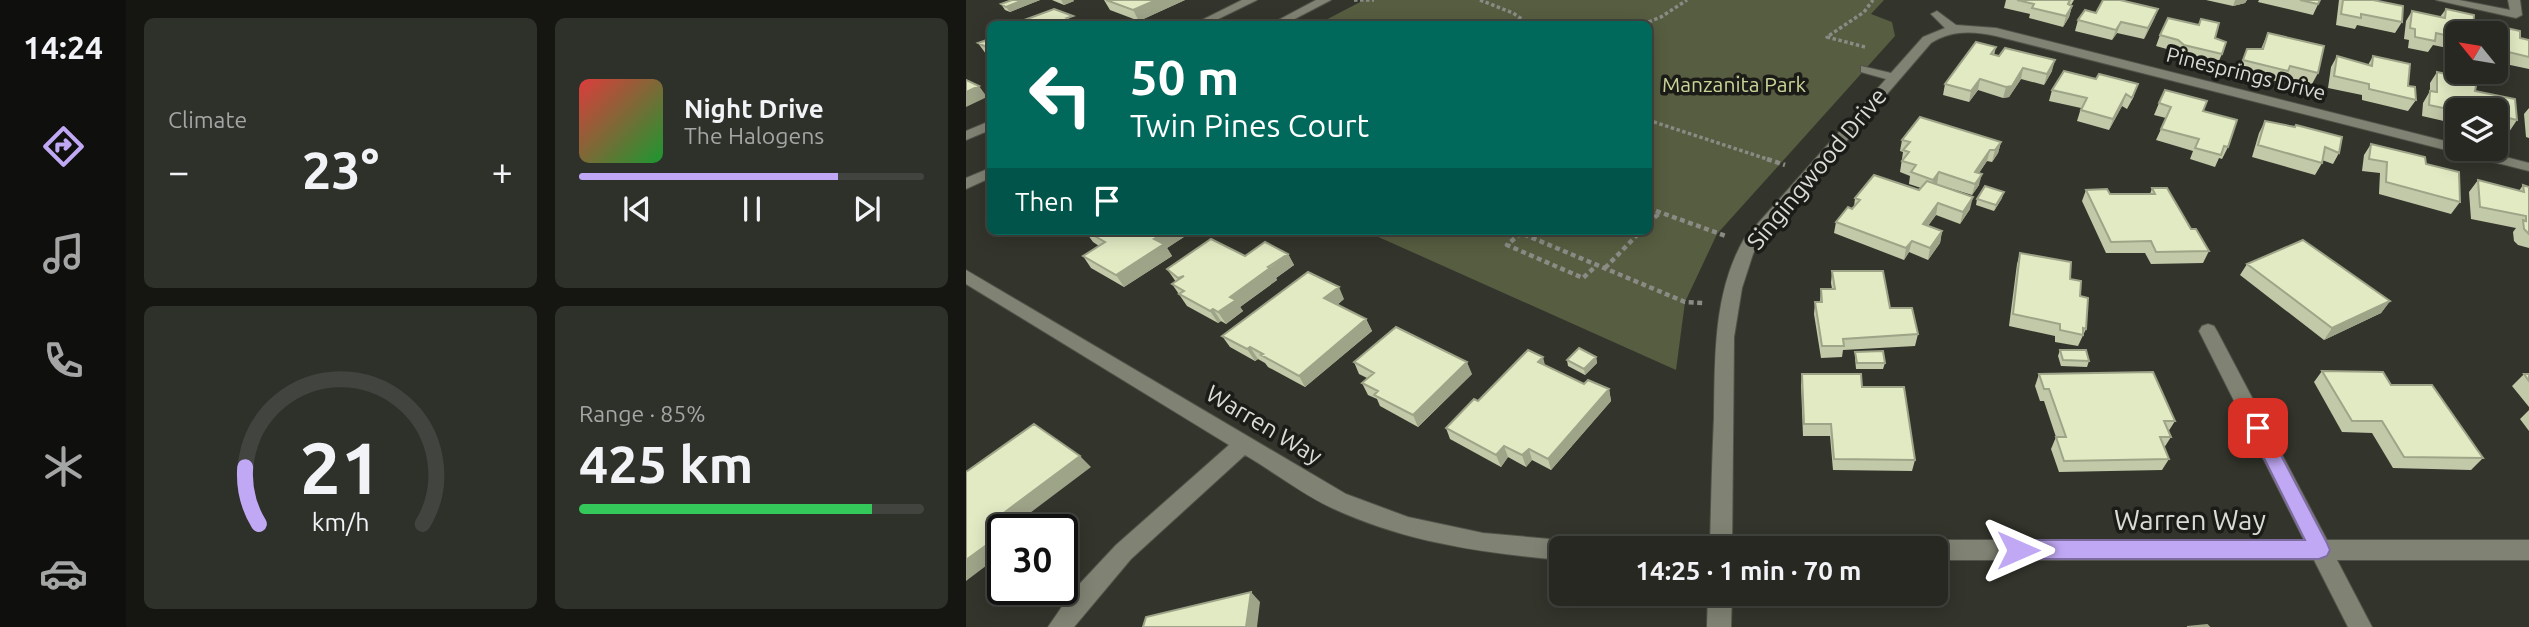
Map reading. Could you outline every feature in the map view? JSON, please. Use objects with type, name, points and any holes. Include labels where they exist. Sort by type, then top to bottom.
[{"type":"street","points":[[1206,21],[1251,0]]},
{"type":"street","points":[[1283,21],[1325,0]]},
{"type":"street","points":[[2442,0],[2516,15],[2514,0]]},
{"type":"street","points":[[1937,14],[1952,28]]},
{"type":"street","name":"Singingwood Drive","points":[[1721,536],[1725,337],[1728,305],[1738,269],[1751,243],[1927,40],[1952,28]]},
{"type":"street","name":"Pinesprings Drive","points":[[1952,28],[1996,32],[2529,167]]},
{"type":"street","points":[[1865,69],[1895,78]]},
{"type":"street","points":[[966,136],[987,126]]},
{"type":"street","points":[[966,184],[987,174]]},
{"type":"street","name":"Warren Way","points":[[966,276],[1339,501],[1408,527],[1483,543],[1549,549]]},
{"type":"street","points":[[2208,331],[2360,627]]},
{"type":"street","points":[[1060,627],[1087,589],[1136,537],[1244,444]]},
{"type":"street","name":"Warren Way","points":[[1948,550],[2529,550]]},
{"type":"street","points":[[1719,627],[1720,606]]},
{"type":"path","points":[[1354,0],[1374,0]]},
{"type":"path","points":[[1480,0],[1513,13],[1525,21]]},
{"type":"path","points":[[1651,21],[1687,0]]},
{"type":"path","points":[[1873,0],[1864,12],[1827,37],[1910,60]]},
{"type":"path","points":[[1652,121],[1809,173]]},
{"type":"path","points":[[1652,209],[1717,234],[1751,243]]},
{"type":"path","points":[[1652,220],[1661,212]]},
{"type":"path","points":[[1515,235],[1507,245],[1583,278],[1597,265]]},
{"type":"path","points":[[1525,235],[1685,302],[1728,305]]},
{"type":"path","points":[[1605,268],[1638,235]]},
{"type":"green space","name":"Manzanita Park","points":[[1364,0],[1884,0],[1871,14],[1892,22],[1895,36],[1717,234],[1685,302],[1676,370],[1374,235],[1652,235],[1652,21],[1324,21]]},
{"type":"building","points":[[1023,0],[1006,7],[1001,4]]},
{"type":"building","points":[[1106,0],[1156,0],[1133,10]]},
{"type":"building","points":[[2017,0],[2070,0],[2068,4],[2072,6],[2066,16],[2032,8],[2034,4]]},
{"type":"building","points":[[2103,0],[2120,0],[2158,9],[2148,28],[2121,22],[2116,30],[2078,20],[2085,10],[2096,13]]},
{"type":"building","points":[[2300,0],[2320,0],[2318,4]]},
{"type":"building","points":[[2343,0],[2373,0],[2403,6],[2402,22],[2361,14],[2361,18],[2341,14]]},
{"type":"building","points":[[1054,9],[1073,16],[1067,18],[1075,21],[1022,21]]},
{"type":"building","points":[[2446,9],[2474,15],[2474,21],[2445,21],[2445,35],[2436,33],[2435,41],[2415,37],[2415,29],[2410,28],[2412,11],[2445,18]]},
{"type":"building","points":[[2168,18],[2199,25],[2201,19],[2219,23],[2215,38],[2226,42],[2222,54],[2184,45],[2178,40],[2160,35]]},
{"type":"building","points":[[2508,28],[2520,31],[2520,38],[2529,40],[2529,57],[2508,52]]},
{"type":"building","points":[[2268,33],[2324,46],[2318,73],[2290,66],[2288,71],[2243,60],[2247,49],[2263,49]]},
{"type":"building","points":[[987,40],[987,48],[978,43]]},
{"type":"building","points":[[1976,42],[1996,47],[1991,54],[1999,56],[2005,48],[2055,60],[2047,74],[2023,68],[2012,86],[2006,87],[1980,79],[1971,91],[1945,84]]},
{"type":"building","points":[[2337,56],[2372,66],[2373,56],[2410,64],[2408,86],[2415,87],[2416,100],[2369,89],[2369,84],[2334,76]]},
{"type":"building","points":[[2064,71],[2096,79],[2099,74],[2138,84],[2132,98],[2126,94],[2113,119],[2081,110],[2087,98],[2052,90]]},
{"type":"building","points":[[2437,72],[2445,74],[2445,84],[2476,84],[2475,91],[2515,99],[2517,120],[2508,118],[2508,98],[2445,98],[2445,108],[2429,105],[2430,91],[2437,92]]},
{"type":"building","points":[[966,80],[979,86],[966,92]]},
{"type":"building","points":[[2165,90],[2207,101],[2203,111],[2237,120],[2228,147],[2224,146],[2221,155],[2195,148],[2199,139],[2161,129],[2171,107],[2159,103]]},
{"type":"building","points":[[1920,117],[2001,142],[1995,150],[1990,150],[1975,172],[1982,174],[1975,184],[1939,172],[1933,180],[1911,172],[1916,165],[1902,161],[1909,152],[1903,150],[1910,142],[1902,140]]},
{"type":"building","points":[[2265,121],[2295,127],[2296,125],[2342,137],[2339,153],[2325,147],[2322,163],[2258,145]]},
{"type":"building","points":[[2371,144],[2425,157],[2426,164],[2459,172],[2460,202],[2386,182],[2387,162],[2369,159]]},
{"type":"building","points":[[1874,175],[1919,190],[1927,181],[1973,197],[1963,212],[1938,203],[1923,224],[1942,231],[1930,248],[1912,241],[1906,248],[1836,222],[1848,207],[1852,209],[1860,200],[1855,198]]},
{"type":"building","points":[[2478,180],[2524,192],[2523,185],[2529,187],[2529,234],[2524,229],[2523,220],[2526,221],[2526,216],[2480,207]]},
{"type":"building","points":[[1985,186],[2004,192],[1996,205],[1977,199]]},
{"type":"building","points":[[2152,188],[2167,188],[2191,229],[2196,229],[2209,251],[2156,252],[2151,241],[2111,242],[2086,190],[2107,189],[2110,194],[2155,194]]},
{"type":"building","points":[[1093,235],[1160,235],[1154,239],[1164,244],[1116,275],[1083,256],[1105,242]]},
{"type":"building","points":[[1211,239],[1245,256],[1265,242],[1288,254],[1230,297],[1236,300],[1218,312],[1213,309],[1210,311],[1179,294],[1184,291],[1172,284],[1184,276],[1178,278],[1167,269]]},
{"type":"building","points":[[2303,240],[2390,301],[2332,328],[2247,264]]},
{"type":"building","points":[[2020,253],[2071,262],[2070,279],[2081,281],[2080,296],[2088,298],[2086,329],[2083,328],[2083,335],[2060,330],[2060,324],[2013,314]]},
{"type":"building","points":[[1832,271],[1883,271],[1890,308],[1912,308],[1918,334],[1843,339],[1844,346],[1822,346],[1815,302],[1822,302],[1821,289],[1835,289]]},
{"type":"building","points":[[1308,272],[1339,287],[1324,298],[1366,319],[1299,376],[1250,347],[1247,349],[1222,336]]},
{"type":"building","points":[[1396,327],[1467,362],[1413,415],[1374,395],[1378,391],[1362,383],[1374,373],[1354,362]]},
{"type":"building","points":[[1579,348],[1596,357],[1584,369],[1567,360]]},
{"type":"building","points":[[1528,350],[1543,357],[1538,362],[1584,384],[1588,380],[1609,389],[1548,459],[1529,449],[1522,455],[1504,446],[1496,455],[1446,428],[1474,399],[1478,401]]},
{"type":"building","points":[[2060,350],[2086,350],[2089,361],[2063,360]]},
{"type":"building","points":[[1883,351],[1885,363],[1857,363],[1855,352]]},
{"type":"building","points":[[2322,371],[2383,372],[2391,385],[2432,385],[2483,458],[2404,457],[2382,421],[2352,421]]},
{"type":"building","points":[[2153,372],[2175,421],[2164,421],[2171,437],[2160,437],[2169,459],[2064,461],[2056,437],[2066,437],[2049,389],[2044,389],[2039,374]]},
{"type":"building","points":[[1802,374],[1861,374],[1862,387],[1904,387],[1915,460],[1834,459],[1831,424],[1804,424]]},
{"type":"building","points":[[1034,424],[1080,456],[1002,514],[987,514],[987,545],[966,560],[966,472]]},
{"type":"building","points":[[1251,592],[1246,627],[1143,627],[1146,617]]},
{"type":"route","points":[[2018,550],[2319,550],[2258,428]]}]
